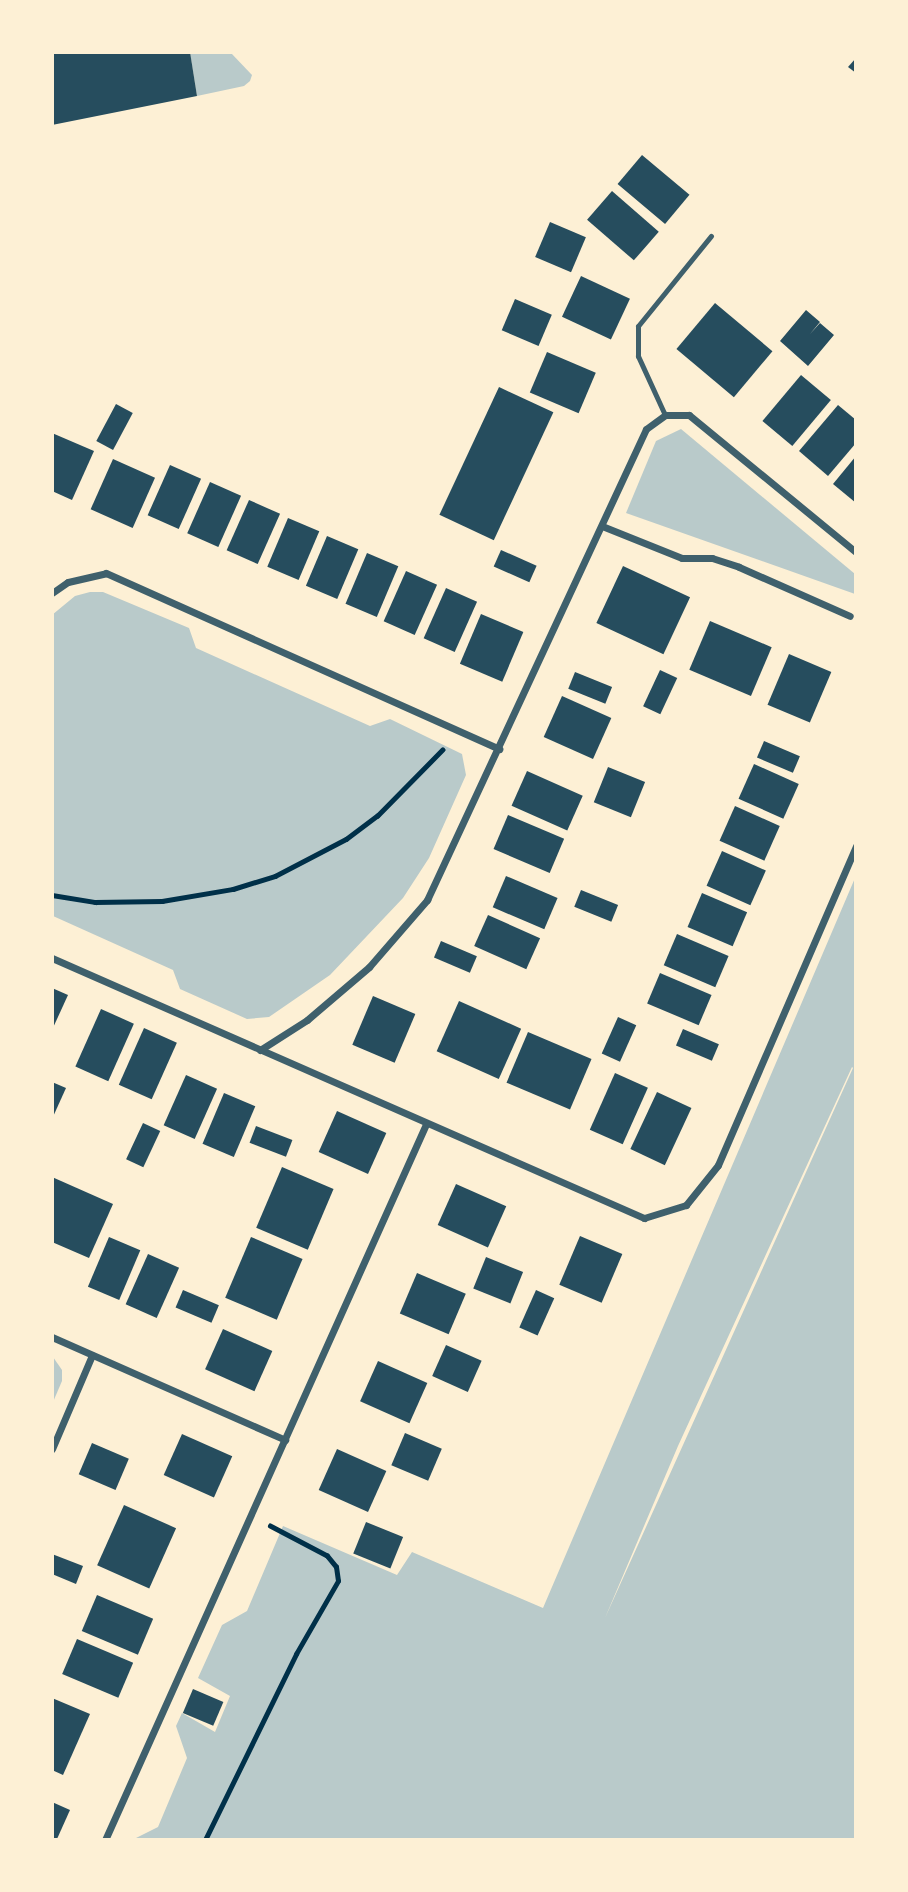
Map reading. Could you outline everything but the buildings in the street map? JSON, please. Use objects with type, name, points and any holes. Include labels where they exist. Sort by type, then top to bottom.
[{"type":"street","points":[[260,1050],[307,1020],[369,967],[427,900],[646,429],[665,415],[689,415],[856,552]]},
{"type":"street","points":[[603,526],[682,558],[712,558],[850,616]]},
{"type":"street","points":[[52,593],[68,582],[106,573],[499,749]]},
{"type":"street","points":[[52,958],[644,1218],[686,1205],[718,1165],[856,846]]},
{"type":"street","points":[[105,1839],[426,1124]]},
{"type":"street","points":[[52,1337],[285,1440]]},
{"type":"street","points":[[52,1449],[92,1355]]},
{"type":"lane","points":[[665,415],[638,356],[638,326],[711,236]]},
{"type":"path","points":[[52,895],[95,902],[162,901],[233,889],[275,876],[346,839],[377,816],[422,775],[459,731]]},
{"type":"path","points":[[205,1839],[296,1654],[338,1581],[336,1567],[327,1556],[250,1517]]},
{"type":"shaded area","points":[[190,53],[231,53],[252,75],[250,81],[244,86],[197,96]]},
{"type":"shaded area","points":[[681,429],[855,574],[855,594],[626,513],[656,441]]},
{"type":"shaded area","points":[[103,592],[189,628],[196,648],[370,726],[390,719],[462,754],[466,775],[429,858],[403,898],[330,975],[269,1017],[247,1019],[180,989],[173,970],[53,916],[52,615],[75,596]]},
{"type":"shaded area","points":[[855,878],[855,1839],[132,1840],[158,1827],[187,1758],[176,1726],[182,1713],[215,1732],[230,1696],[198,1678],[222,1625],[247,1611],[283,1526],[397,1575],[412,1552],[543,1608]],"holes":[[[853,1068],[605,1618],[678,1446]]]},
{"type":"shaded area","points":[[53,1357],[62,1370],[62,1381],[53,1402]]}]
